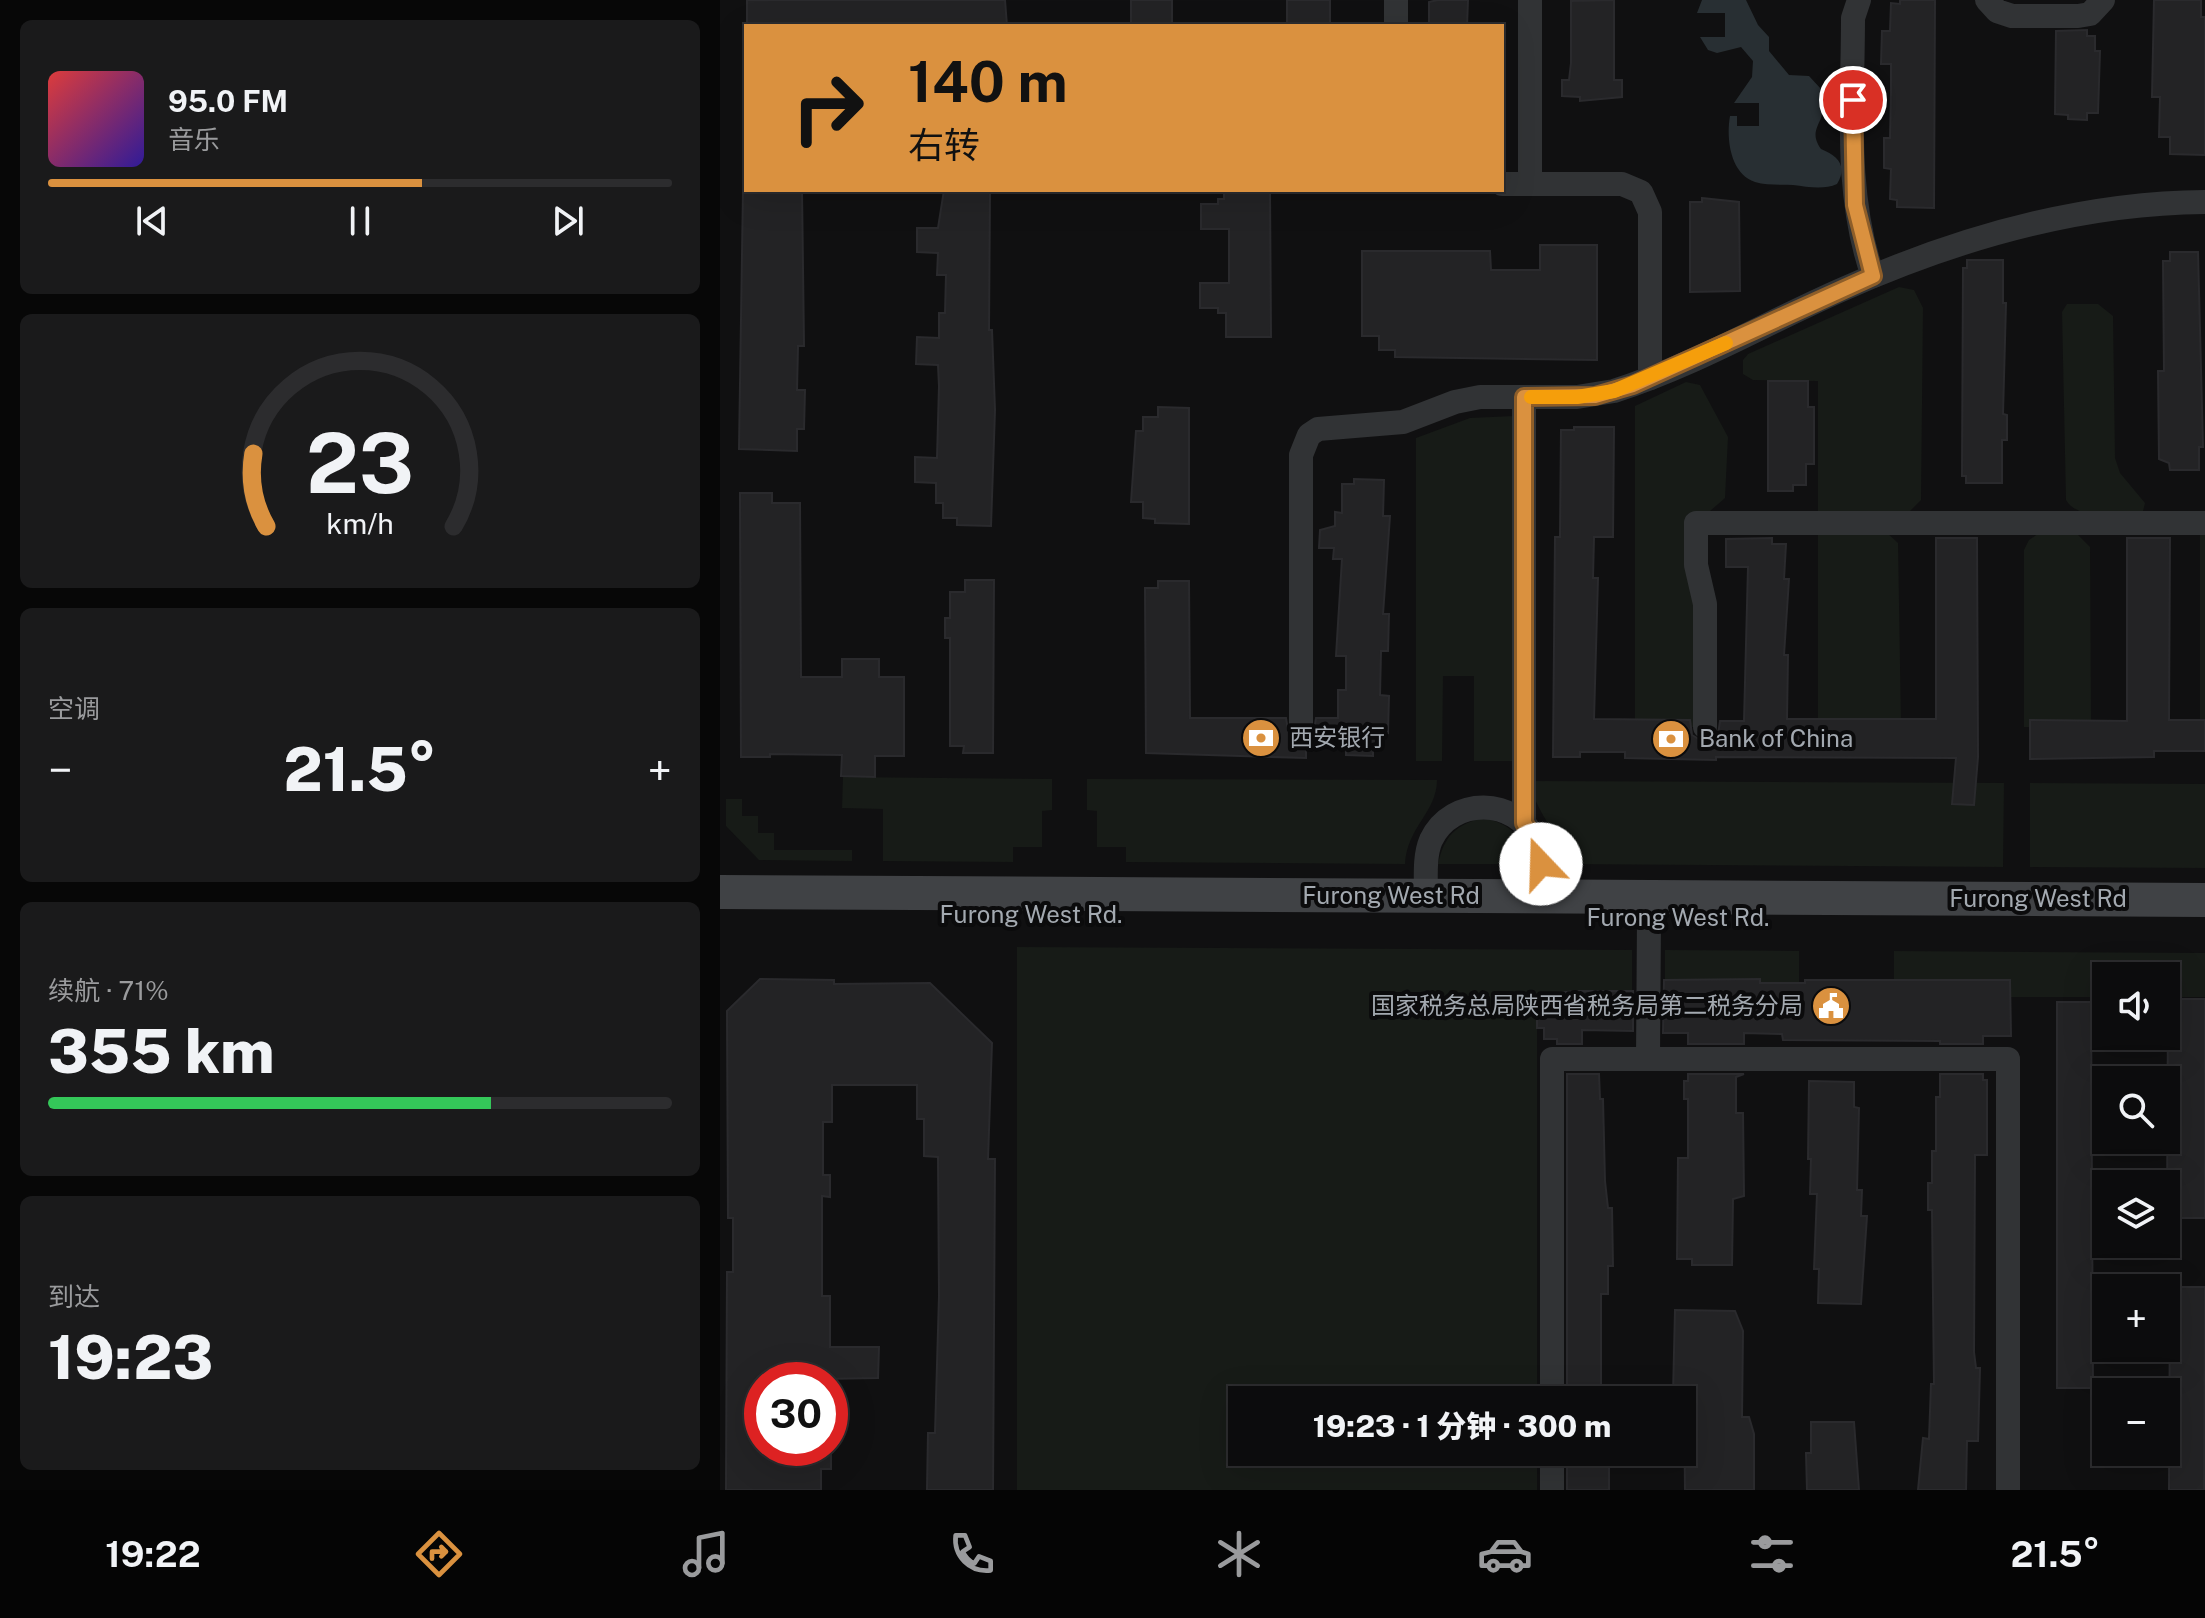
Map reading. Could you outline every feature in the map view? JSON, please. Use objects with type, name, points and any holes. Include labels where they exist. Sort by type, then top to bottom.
[{"type":"main road","name":"Furong West Rd","points":[[720,892],[2205,900]]},
{"type":"main road","name":"Furong West Rd.","points":[[720,913],[2205,921]]},
{"type":"street","points":[[1396,0],[1396,24]]},
{"type":"street","points":[[1530,0],[1530,184]]},
{"type":"street","points":[[1859,0],[1853,18],[1853,183],[1859,230],[1873,276]]},
{"type":"street","points":[[1987,0],[1997,11],[2007,15],[2078,16],[2090,14],[2103,0]]},
{"type":"street","points":[[1504,184],[1622,184],[1633,186],[1648,201],[1650,378]]},
{"type":"street","points":[[1301,723],[1301,455],[1309,435],[1329,427],[1378,427],[1403,422],[1455,402],[1480,397],[1595,396],[1650,378],[1873,276],[1967,242],[2035,224],[2113,210],[2205,202]]},
{"type":"street","points":[[1524,397],[1524,823]]},
{"type":"street","points":[[1705,727],[1705,604],[1696,565],[1696,523],[2205,523]]},
{"type":"street","points":[[1426,896],[1430,841],[1443,823],[1461,811],[1484,806],[1506,811],[1524,823],[1537,842],[1541,896]]},
{"type":"street","points":[[1648,1059],[1649,918]]},
{"type":"street","points":[[1552,1386],[1552,1059],[2008,1059],[2008,1490]]},
{"type":"street","points":[[1552,1466],[1552,1490]]},
{"type":"shaded area","points":[[1702,0],[1746,0],[1758,25],[1769,37],[1769,51],[1789,75],[1809,76],[1821,89],[1822,111],[1816,140],[1821,149],[1840,162],[1842,172],[1837,184],[1816,188],[1764,184],[1747,178],[1740,171],[1730,144],[1730,116],[1737,116],[1737,126],[1759,126],[1759,103],[1734,103],[1752,77],[1753,61],[1741,47],[1717,53],[1708,50],[1700,37],[1725,37],[1725,13],[1697,13]]},
{"type":"shaded area","points":[[1899,287],[1914,290],[1923,308],[1921,500],[1910,511],[1818,513],[1818,381],[1753,380],[1743,374],[1743,360],[1748,354]]},
{"type":"shaded area","points":[[2067,304],[2098,304],[2113,316],[2115,458],[2120,473],[2145,503],[2143,511],[2090,513],[2072,507],[2066,500],[2062,312]]},
{"type":"shaded area","points":[[1686,382],[1700,385],[1728,437],[1725,498],[1710,511],[1687,514],[1687,569],[1695,597],[1696,727],[1635,727],[1635,406]]},
{"type":"shaded area","points":[[1514,416],[1514,761],[1474,761],[1474,676],[1443,676],[1442,761],[1416,761],[1416,438],[1470,418]]},
{"type":"shaded area","points":[[1818,532],[1887,533],[1898,543],[1901,727],[1818,727]]},
{"type":"shaded area","points":[[2200,532],[2205,532],[2205,727],[2200,727]]},
{"type":"shaded area","points":[[2039,533],[2076,533],[2090,547],[2091,727],[2024,727],[2024,550],[2029,540]]},
{"type":"shaded area","points":[[843,777],[1052,779],[1052,810],[1042,811],[1042,847],[1013,847],[1013,862],[883,861],[883,809],[842,808]]},
{"type":"shaded area","points":[[1087,779],[1437,780],[1436,791],[1411,840],[1405,864],[1126,862],[1126,847],[1097,847],[1097,811],[1087,810]]},
{"type":"shaded area","points":[[1530,781],[2004,783],[2003,867],[1562,864],[1557,841],[1536,802]]},
{"type":"shaded area","points":[[2030,783],[2205,784],[2205,868],[2030,867]]},
{"type":"shaded area","points":[[726,799],[742,799],[742,816],[758,816],[758,833],[774,833],[774,850],[852,850],[852,861],[759,860],[726,826]]},
{"type":"shaded area","points":[[1484,818],[1502,824],[1514,833],[1523,846],[1529,864],[1438,864],[1444,846],[1453,833],[1466,824]]},
{"type":"shaded area","points":[[1017,947],[1632,950],[1632,997],[1537,998],[1537,1386],[1228,1386],[1228,1466],[1537,1466],[1537,1490],[1017,1490]]},
{"type":"shaded area","points":[[1665,950],[1799,951],[1799,983],[1894,983],[1894,951],[2205,953],[2205,997],[2180,997],[2180,962],[2092,962],[2092,997],[1665,997]]},
{"type":"building","points":[[747,0],[1005,0],[1007,24],[747,24]]},
{"type":"building","points":[[1131,0],[1172,0],[1172,24],[1131,24]]},
{"type":"building","points":[[1287,0],[1330,0],[1330,24],[1287,24]]},
{"type":"building","points":[[1468,0],[1467,24],[1429,24],[1429,2]]},
{"type":"building","points":[[1614,0],[1614,80],[1622,80],[1622,97],[1580,101],[1580,97],[1562,96],[1562,80],[1569,80],[1571,63],[1571,1]]},
{"type":"building","points":[[1900,0],[1935,0],[1934,208],[1897,207],[1897,200],[1890,199],[1891,169],[1884,168],[1884,138],[1890,138],[1891,64],[1881,64],[1882,31],[1890,31],[1891,3],[1900,4]]},
{"type":"building","points":[[2154,0],[2201,0],[2201,17],[2205,17],[2205,155],[2170,154],[2170,137],[2159,137],[2160,97],[2152,97]]},
{"type":"building","points":[[2087,30],[2087,36],[2095,36],[2095,51],[2100,51],[2098,113],[2087,113],[2087,120],[2068,119],[2068,115],[2055,114],[2056,31]]},
{"type":"building","points":[[743,190],[802,192],[804,346],[798,346],[797,390],[805,390],[804,429],[797,429],[797,451],[739,449]]},
{"type":"building","points":[[944,192],[990,192],[989,330],[992,330],[995,410],[991,526],[957,525],[957,518],[943,518],[943,503],[936,503],[936,483],[915,482],[915,457],[937,458],[939,386],[938,365],[916,364],[917,337],[939,338],[939,313],[945,313],[946,275],[937,275],[938,253],[917,252],[917,228],[938,228]]},
{"type":"building","points":[[1224,192],[1270,192],[1271,337],[1226,337],[1226,313],[1218,313],[1218,308],[1200,308],[1200,283],[1229,283],[1229,229],[1201,229],[1201,204],[1218,204],[1218,199],[1224,199]]},
{"type":"building","points":[[1702,198],[1739,202],[1740,291],[1690,292],[1690,202],[1702,202]]},
{"type":"building","points":[[1540,245],[1597,245],[1597,360],[1395,357],[1395,350],[1379,350],[1379,336],[1362,336],[1362,251],[1490,251],[1491,270],[1540,270]]},
{"type":"building","points":[[2170,252],[2198,252],[2203,447],[2199,447],[2199,470],[2170,470],[2169,463],[2159,459],[2158,371],[2164,371],[2163,261],[2170,261]]},
{"type":"building","points":[[1967,260],[2003,260],[2003,303],[2006,303],[2003,414],[2007,415],[2007,440],[2002,440],[2002,483],[1966,483],[1966,476],[1962,476],[1963,268],[1967,268]]},
{"type":"building","points":[[1768,381],[1808,381],[1808,407],[1814,407],[1814,464],[1806,464],[1806,485],[1793,485],[1793,491],[1768,491]]},
{"type":"building","points":[[1158,407],[1189,408],[1189,524],[1155,523],[1155,519],[1143,518],[1143,502],[1131,502],[1136,431],[1143,431],[1143,417],[1158,417]]},
{"type":"building","points":[[1574,427],[1614,427],[1613,537],[1594,537],[1593,578],[1598,578],[1594,719],[1690,720],[1692,735],[1704,742],[1718,735],[1720,721],[1744,721],[1748,567],[1726,567],[1726,539],[1772,538],[1772,544],[1786,544],[1784,579],[1789,579],[1784,655],[1788,655],[1787,719],[1936,719],[1936,538],[1977,538],[1978,757],[1974,805],[1952,804],[1956,758],[1716,757],[1716,760],[1625,758],[1625,752],[1580,752],[1580,757],[1553,757],[1555,537],[1560,537],[1561,430],[1574,430]]},
{"type":"building","points":[[1354,479],[1384,480],[1383,516],[1390,516],[1383,614],[1389,614],[1388,651],[1381,651],[1380,695],[1389,696],[1388,733],[1380,732],[1380,749],[1373,748],[1373,756],[1346,755],[1346,738],[1306,737],[1306,758],[1146,753],[1145,588],[1158,588],[1158,581],[1189,581],[1190,718],[1286,718],[1288,731],[1300,738],[1314,731],[1316,718],[1338,718],[1338,690],[1346,690],[1346,656],[1336,656],[1342,559],[1333,559],[1334,548],[1319,548],[1320,530],[1335,526],[1335,512],[1342,513],[1342,484],[1354,484]]},
{"type":"building","points":[[740,493],[772,493],[772,503],[800,503],[801,677],[842,677],[842,659],[879,659],[879,677],[904,677],[904,756],[875,756],[875,777],[841,776],[842,755],[770,754],[770,757],[741,757]]},
{"type":"building","points":[[2127,538],[2170,538],[2169,720],[2205,720],[2205,751],[2154,751],[2154,757],[2030,759],[2030,720],[2127,721]]},
{"type":"building","points":[[965,580],[994,580],[993,753],[963,753],[964,746],[950,746],[950,638],[945,638],[945,618],[950,618],[950,592],[965,592]]},
{"type":"building","points":[[760,979],[834,980],[834,984],[930,983],[992,1043],[988,1159],[995,1159],[993,1490],[927,1490],[928,1433],[935,1433],[939,1296],[938,1157],[924,1156],[924,1119],[917,1119],[917,1085],[832,1085],[832,1122],[823,1122],[823,1175],[830,1175],[830,1197],[822,1196],[822,1296],[830,1296],[830,1347],[879,1347],[878,1378],[848,1379],[848,1362],[744,1362],[744,1466],[831,1466],[831,1469],[821,1469],[821,1490],[726,1490],[727,1272],[733,1272],[733,1218],[728,1218],[727,1011]]},
{"type":"building","name":"国家税务总局陕西省税务局第二税务分局","points":[[1760,979],[1760,983],[1805,983],[1805,980],[2010,980],[2011,1036],[1983,1036],[1983,1044],[1940,1044],[1940,1041],[1783,1040],[1782,1034],[1744,1033],[1744,1044],[1688,1044],[1688,1033],[1663,1033],[1664,980]]},
{"type":"building","points":[[1633,991],[1633,1031],[1582,1030],[1582,1044],[1557,1044],[1557,1039],[1544,1039],[1544,1028],[1537,1028],[1537,1005],[1555,1005],[1555,993]]},
{"type":"building","points":[[2180,999],[2205,999],[2205,1218],[2180,1218],[2180,1170],[2167,1170],[2167,1154],[2180,1154],[2180,1066],[2168,1066],[2168,1050],[2180,1050]]},
{"type":"building","points":[[2057,1002],[2091,1002],[2093,1378],[2092,1388],[2057,1388]]},
{"type":"building","points":[[1567,1074],[1599,1074],[1600,1099],[1603,1099],[1605,1181],[1608,1208],[1612,1208],[1613,1266],[1608,1266],[1608,1294],[1601,1294],[1601,1386],[1567,1386]]},
{"type":"building","points":[[1688,1074],[1744,1074],[1736,1077],[1736,1113],[1743,1113],[1744,1196],[1733,1199],[1732,1265],[1692,1265],[1692,1259],[1677,1259],[1678,1158],[1688,1158],[1688,1099],[1684,1099],[1684,1081],[1688,1081]]},
{"type":"building","points":[[1940,1074],[1983,1074],[1983,1080],[1987,1080],[1987,1155],[1975,1155],[1974,1352],[1976,1368],[1980,1368],[1978,1441],[1967,1441],[1966,1490],[1918,1490],[1923,1438],[1929,1439],[1931,1384],[1934,1384],[1932,1210],[1928,1210],[1928,1183],[1932,1183],[1932,1151],[1936,1151],[1936,1097],[1940,1097]]},
{"type":"building","points":[[1809,1081],[1854,1082],[1854,1107],[1859,1108],[1857,1190],[1862,1190],[1861,1216],[1867,1216],[1861,1304],[1818,1303],[1819,1269],[1814,1269],[1817,1194],[1810,1194],[1811,1159],[1808,1159]]},
{"type":"building","points":[[2180,1287],[2205,1287],[2204,1490],[2169,1490],[2169,1466],[2180,1466],[2180,1378],[2170,1378],[2170,1362],[2180,1362]]},
{"type":"building","points":[[1675,1310],[1735,1311],[1743,1331],[1742,1417],[1749,1417],[1754,1434],[1754,1490],[1685,1490],[1685,1466],[1696,1466],[1696,1386],[1673,1386]]},
{"type":"building","points":[[1811,1422],[1854,1422],[1859,1490],[1807,1490],[1806,1453],[1811,1453]]},
{"type":"building","points":[[1567,1466],[1609,1466],[1609,1490],[1567,1490]]},
{"type":"slow traffic","points":[[1531,397],[1595,396],[1614,391],[1726,343]]},
{"type":"place","name":"西安银行","points":[[1261,738]]},
{"type":"place","name":"Bank of China","points":[[1671,739]]},
{"type":"place","name":"国家税务总局陕西省税务局第二税务分局","points":[[1831,1006]]},
{"type":"route","points":[[1541,864],[1537,842],[1524,823],[1524,397],[1595,396],[1633,385],[1873,276],[1855,205],[1853,100]]}]
